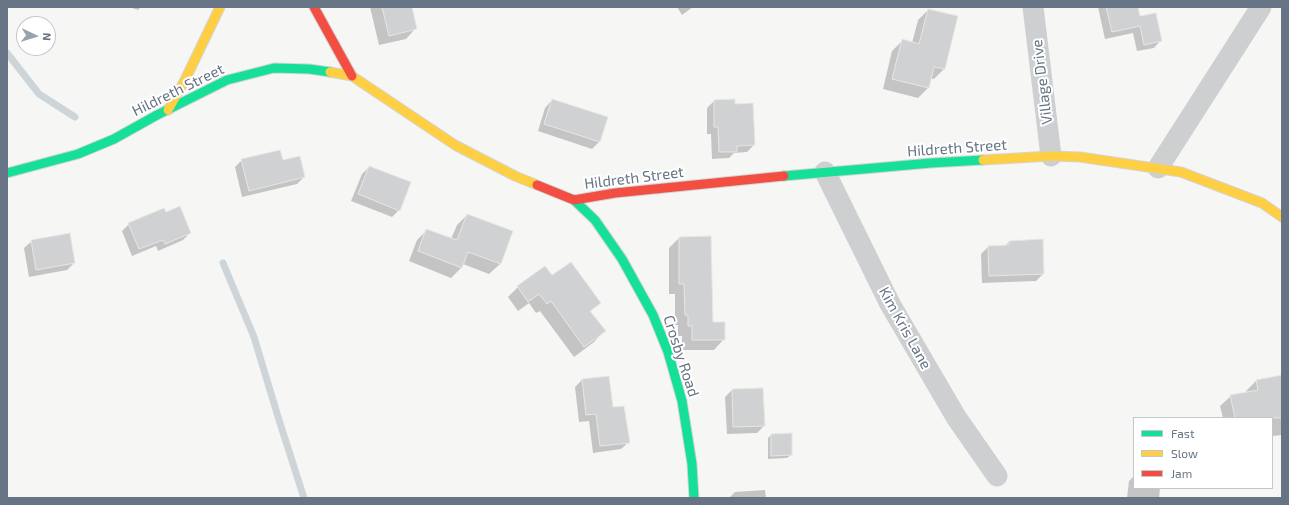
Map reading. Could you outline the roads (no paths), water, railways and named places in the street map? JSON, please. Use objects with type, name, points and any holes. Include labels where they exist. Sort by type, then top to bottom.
[{"type":"street","points":[[168,110],[185,80],[220,7]]},
{"type":"street","points":[[314,7],[352,76]]},
{"type":"street","name":"Village Drive","points":[[1033,7],[1051,156]]},
{"type":"street","points":[[1158,168],[1261,7]]},
{"type":"street","name":"Hildreth Street","points":[[7,173],[78,154],[114,139],[227,80],[274,68],[309,69],[352,76],[455,145],[515,176],[574,200],[615,193],[825,172],[931,163],[1051,156],[1080,157],[1181,172],[1262,203],[1282,217]]},
{"type":"street","name":"Kim Kris Lane","points":[[825,172],[890,304],[956,417],[996,476]]},
{"type":"street","name":"Crosby Road","points":[[574,200],[595,220],[622,259],[653,316],[668,352],[682,402],[692,464],[694,498]]},
{"type":"waterway","points":[[7,53],[39,94],[75,117]]},
{"type":"waterway","points":[[223,263],[254,337],[304,498]]}]
